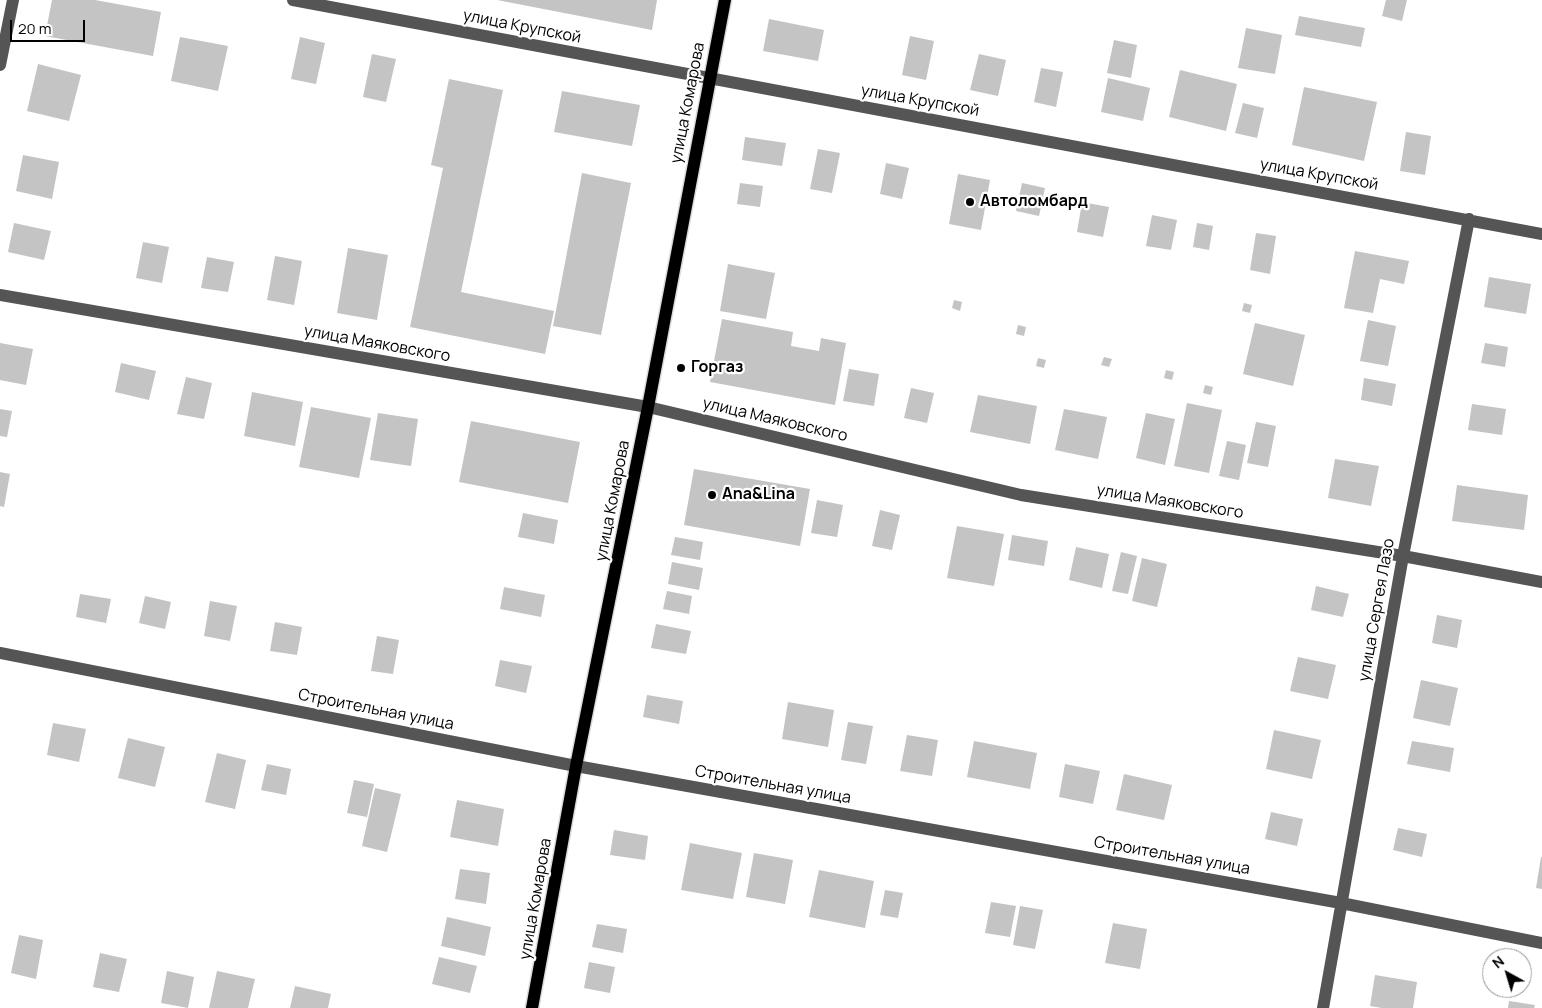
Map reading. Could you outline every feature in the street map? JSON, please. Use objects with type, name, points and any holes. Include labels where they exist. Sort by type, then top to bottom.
[{"type":"main road","name":"улица Комарова","points":[[532,1008],[576,766],[648,407],[725,0]]},
{"type":"street","points":[[0,65],[12,0]]},
{"type":"street","name":"улица Крупской","points":[[293,0],[1542,234]]},
{"type":"street","name":"улица Сергея Лазо","points":[[1323,1008],[1403,556],[1469,219]]},
{"type":"street","name":"улица Маяковского","points":[[0,295],[648,407],[1021,495],[1403,556],[1542,582]]},
{"type":"street","name":"Строительная улица","points":[[0,653],[576,766],[1341,903],[1542,943]]},
{"type":"building","points":[[52,0],[95,0],[161,12],[153,56],[45,36]]},
{"type":"building","points":[[497,0],[657,0],[652,30]]},
{"type":"building","points":[[1386,0],[1407,0],[1402,21],[1382,16]]},
{"type":"building","points":[[1299,16],[1365,28],[1361,47],[1295,35]]},
{"type":"building","points":[[769,19],[824,30],[818,61],[763,51]]},
{"type":"building","points":[[1246,28],[1282,35],[1275,74],[1238,68]]},
{"type":"building","points":[[910,36],[934,41],[926,80],[902,75]]},
{"type":"building","points":[[180,37],[228,46],[218,91],[171,81]]},
{"type":"building","points":[[300,37],[325,43],[316,84],[291,79]]},
{"type":"building","points":[[1114,40],[1137,45],[1131,78],[1107,73]]},
{"type":"building","points":[[372,54],[396,59],[386,102],[363,97]]},
{"type":"building","points":[[979,54],[1006,60],[998,96],[970,90]]},
{"type":"building","points":[[38,64],[81,75],[69,121],[27,111]]},
{"type":"building","points":[[1041,68],[1063,72],[1056,107],[1034,102]]},
{"type":"building","points":[[1180,70],[1237,84],[1226,131],[1169,117]]},
{"type":"building","points":[[1108,78],[1150,88],[1143,121],[1101,112]]},
{"type":"building","points":[[449,79],[503,90],[461,292],[554,311],[545,354],[410,327],[443,168],[431,165]]},
{"type":"building","points":[[1304,87],[1377,102],[1364,161],[1292,145]]},
{"type":"building","points":[[562,91],[640,105],[632,146],[554,132]]},
{"type":"building","points":[[1243,103],[1264,108],[1257,138],[1235,133]]},
{"type":"building","points":[[1406,132],[1431,136],[1425,175],[1400,171]]},
{"type":"building","points":[[745,137],[786,143],[782,166],[742,160]]},
{"type":"building","points":[[818,149],[840,153],[832,193],[810,189]]},
{"type":"building","points":[[23,155],[59,162],[52,199],[16,191]]},
{"type":"building","points":[[886,163],[909,168],[902,199],[880,194]]},
{"type":"building","points":[[582,173],[631,183],[601,335],[553,326]]},
{"type":"building","name":"Автоломбард","points":[[958,174],[990,180],[981,230],[949,224]]},
{"type":"building","points":[[740,183],[763,186],[760,207],[737,204]]},
{"type":"building","points":[[1022,183],[1045,188],[1039,216],[1016,211]]},
{"type":"building","points":[[1082,202],[1109,207],[1103,237],[1077,232]]},
{"type":"building","points":[[1152,215],[1177,220],[1171,250],[1146,246]]},
{"type":"building","points":[[14,223],[51,231],[44,260],[8,252]]},
{"type":"building","points":[[1197,223],[1213,226],[1209,250],[1193,247]]},
{"type":"building","points":[[1256,233],[1276,236],[1270,274],[1250,270]]},
{"type":"building","points":[[143,242],[169,247],[162,283],[136,278]]},
{"type":"building","points":[[348,248],[388,255],[377,320],[337,313]]},
{"type":"building","points":[[1355,251],[1409,261],[1404,284],[1380,279],[1373,313],[1344,308]]},
{"type":"building","points":[[275,256],[302,261],[294,305],[267,300]]},
{"type":"building","points":[[207,257],[234,262],[228,292],[201,288]]},
{"type":"building","points":[[728,264],[775,273],[766,319],[720,311]]},
{"type":"building","points":[[1489,277],[1531,284],[1526,314],[1484,307]]},
{"type":"building","points":[[954,300],[962,302],[960,311],[952,308]]},
{"type":"building","points":[[1244,303],[1252,305],[1250,313],[1242,311]]},
{"type":"building","points":[[722,319],[793,332],[791,346],[819,351],[821,338],[846,343],[835,405],[710,382]]},
{"type":"building","points":[[1368,320],[1396,326],[1388,366],[1360,361]]},
{"type":"building","points":[[1255,323],[1305,335],[1293,386],[1243,374]]},
{"type":"building","points":[[1018,325],[1026,327],[1024,336],[1016,334]]},
{"type":"building","points":[[0,343],[33,349],[26,385],[0,380]]},
{"type":"building","points":[[1485,343],[1508,347],[1505,367],[1481,363]]},
{"type":"building","points":[[1104,357],[1112,359],[1109,367],[1101,365]]},
{"type":"building","points":[[1038,358],[1046,360],[1044,368],[1036,366]]},
{"type":"building","points":[[121,363],[156,371],[149,400],[115,392]]},
{"type":"building","points":[[849,369],[879,374],[874,406],[843,401]]},
{"type":"building","points":[[1166,370],[1174,372],[1172,380],[1164,378]]},
{"type":"building","points":[[186,377],[212,383],[204,419],[177,414]]},
{"type":"building","points":[[1364,378],[1396,384],[1392,406],[1361,400]]},
{"type":"building","points":[[1205,385],[1213,387],[1211,395],[1203,393]]},
{"type":"building","points":[[911,388],[934,393],[927,423],[904,418]]},
{"type":"building","points":[[252,392],[303,402],[295,446],[244,436]]},
{"type":"building","points":[[978,395],[1037,406],[1030,444],[970,432]]},
{"type":"building","points":[[1187,403],[1222,410],[1209,473],[1174,466]]},
{"type":"building","points":[[1472,404],[1506,409],[1502,435],[1468,430]]},
{"type":"building","points":[[311,407],[371,418],[359,478],[299,467]]},
{"type":"building","points":[[0,409],[12,411],[7,437],[0,436]]},
{"type":"building","points":[[1064,409],[1107,417],[1098,459],[1055,450]]},
{"type":"building","points":[[378,413],[418,419],[411,466],[370,460]]},
{"type":"building","points":[[1146,413],[1175,419],[1165,465],[1136,458]]},
{"type":"building","points":[[471,421],[580,442],[568,503],[459,482]]},
{"type":"building","points":[[1256,422],[1276,426],[1268,467],[1247,463]]},
{"type":"building","points":[[1227,441],[1246,445],[1239,480],[1219,476]]},
{"type":"building","points":[[1335,459],[1379,466],[1371,506],[1328,498]]},
{"type":"building","points":[[694,469],[810,489],[800,546],[684,525]]},
{"type":"building","points":[[0,472],[10,474],[4,507],[0,506]]},
{"type":"building","points":[[1457,485],[1528,495],[1524,530],[1452,521]]},
{"type":"building","points":[[817,500],[843,505],[837,537],[811,533]]},
{"type":"building","points":[[880,510],[900,515],[892,550],[872,546]]},
{"type":"building","points":[[523,513],[558,520],[554,544],[518,537]]},
{"type":"building","points":[[957,526],[1004,534],[994,586],[947,578]]},
{"type":"building","points":[[1012,535],[1048,541],[1044,566],[1008,560]]},
{"type":"building","points":[[675,537],[703,542],[700,560],[671,555]]},
{"type":"building","points":[[1076,547],[1109,554],[1102,588],[1069,580]]},
{"type":"building","points":[[1121,552],[1137,556],[1128,594],[1112,591]]},
{"type":"building","points":[[1142,558],[1167,564],[1157,607],[1132,601]]},
{"type":"building","points":[[672,562],[703,568],[699,590],[668,584]]},
{"type":"building","points":[[1316,586],[1349,594],[1343,617],[1311,610]]},
{"type":"building","points":[[504,587],[545,595],[541,617],[500,609]]},
{"type":"building","points":[[667,591],[692,596],[689,614],[663,609]]},
{"type":"building","points":[[80,594],[111,599],[106,623],[76,617]]},
{"type":"building","points":[[145,596],[171,602],[165,629],[139,623]]},
{"type":"building","points":[[210,601],[237,606],[230,641],[204,636]]},
{"type":"building","points":[[1437,615],[1462,620],[1457,648],[1432,643]]},
{"type":"building","points":[[275,622],[302,627],[297,655],[270,651]]},
{"type":"building","points":[[656,624],[691,631],[686,654],[651,648]]},
{"type":"building","points":[[377,636],[399,640],[393,674],[371,671]]},
{"type":"building","points":[[1298,657],[1336,665],[1328,699],[1290,691]]},
{"type":"building","points":[[500,660],[532,666],[526,693],[495,686]]},
{"type":"building","points":[[1421,680],[1458,688],[1450,726],[1413,718]]},
{"type":"building","points":[[647,695],[683,701],[679,724],[643,717]]},
{"type":"building","points":[[788,702],[834,710],[828,747],[782,739]]},
{"type":"building","points":[[848,722],[873,726],[866,764],[841,760]]},
{"type":"building","points":[[53,723],[86,729],[79,762],[47,755]]},
{"type":"building","points":[[1274,730],[1321,740],[1312,779],[1266,769]]},
{"type":"building","points":[[907,735],[938,740],[932,776],[900,771]]},
{"type":"building","points":[[128,738],[165,747],[155,787],[118,778]]},
{"type":"building","points":[[974,741],[1037,753],[1030,789],[967,777]]},
{"type":"building","points":[[1412,741],[1454,748],[1450,772],[1407,764]]},
{"type":"building","points":[[217,753],[246,760],[235,809],[205,802]]},
{"type":"building","points":[[267,764],[291,769],[286,795],[261,790]]},
{"type":"building","points":[[1065,764],[1100,771],[1093,804],[1059,797]]},
{"type":"building","points":[[1124,774],[1172,785],[1164,820],[1116,810]]},
{"type":"building","points":[[354,780],[374,784],[367,817],[347,813]]},
{"type":"building","points":[[375,788],[401,794],[387,852],[362,846]]},
{"type":"building","points":[[457,800],[504,809],[498,846],[450,837]]},
{"type":"building","points":[[1271,812],[1303,819],[1297,846],[1265,839]]},
{"type":"building","points":[[1398,828],[1427,834],[1422,857],[1393,850]]},
{"type":"building","points":[[614,830],[648,836],[645,860],[610,855]]},
{"type":"building","points":[[690,843],[742,853],[733,899],[681,890]]},
{"type":"building","points":[[754,853],[793,860],[785,904],[746,897]]},
{"type":"building","points":[[1542,857],[1542,889],[1536,888]]},
{"type":"building","points":[[460,869],[490,873],[486,904],[455,899]]},
{"type":"building","points":[[819,870],[874,881],[865,928],[809,917]]},
{"type":"building","points":[[885,890],[903,893],[898,918],[880,915]]},
{"type":"building","points":[[991,902],[1016,906],[1010,937],[985,933]]},
{"type":"building","points":[[1020,906],[1043,910],[1035,949],[1013,945]]},
{"type":"building","points":[[447,917],[491,927],[485,956],[441,946]]},
{"type":"building","points":[[1113,923],[1147,929],[1140,969],[1105,963]]},
{"type":"building","points":[[597,924],[627,929],[623,953],[592,947]]},
{"type":"building","points":[[19,935],[43,940],[36,979],[11,973]]},
{"type":"building","points":[[100,953],[127,959],[119,992],[93,987]]},
{"type":"building","points":[[439,957],[477,966],[470,993],[432,984]]},
{"type":"building","points":[[589,962],[615,967],[610,993],[584,988]]},
{"type":"building","points":[[167,971],[194,977],[188,1008],[161,1003]]},
{"type":"building","points":[[217,971],[255,979],[248,1008],[209,1008]]},
{"type":"building","points":[[1375,975],[1417,982],[1413,1008],[1370,1006]]},
{"type":"building","points":[[295,986],[331,994],[328,1008],[290,1008]]},
{"type":"building","points":[[1509,1001],[1535,1005],[1534,1008],[1508,1008]]},
{"type":"place","name":"Автоломбард","points":[[970,202]]},
{"type":"place","name":"Горгаз","points":[[681,368]]},
{"type":"place","name":"Ana&Lina","points":[[712,495]]}]
